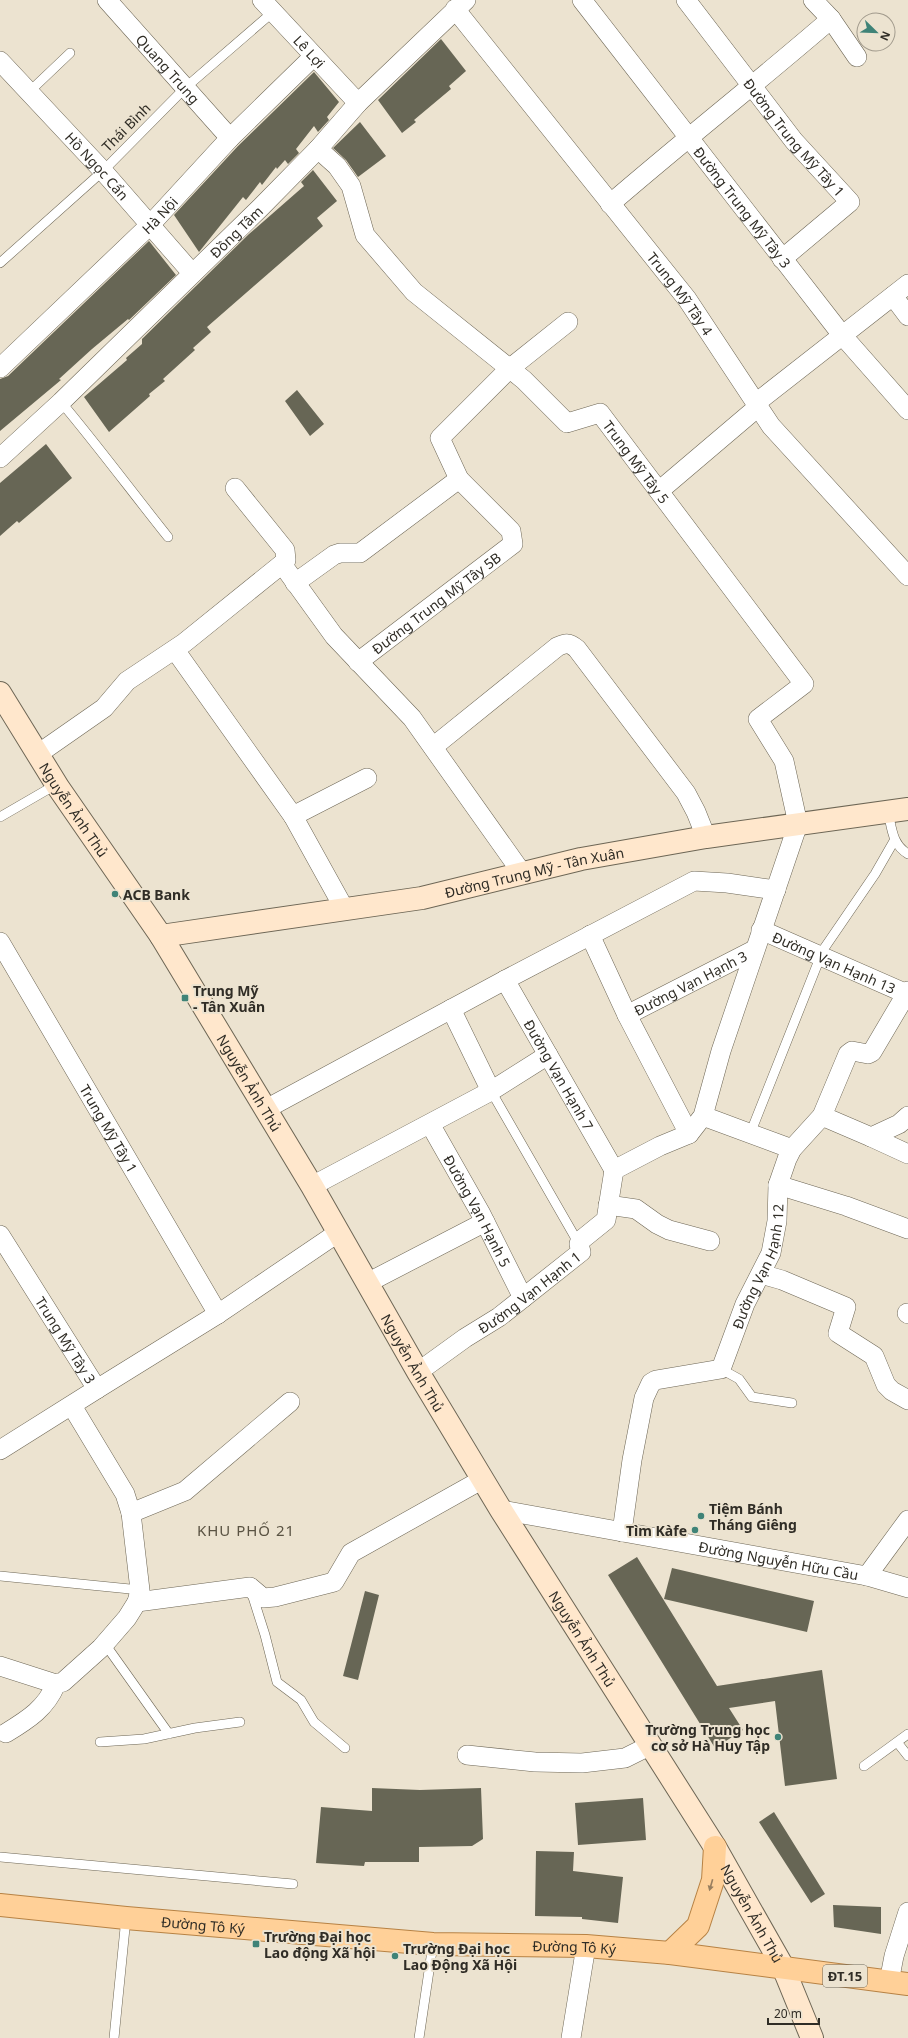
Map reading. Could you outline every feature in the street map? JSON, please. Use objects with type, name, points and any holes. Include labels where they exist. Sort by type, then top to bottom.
[{"type":"main road","name":"Nguyễn Ảnh Thủ","points":[[0,693],[57,784],[161,936],[312,1186],[418,1372],[501,1510],[715,1846],[783,1967],[812,2038]]},
{"type":"main road","name":"Đường Trung Mỹ - Tân Xuân","points":[[161,936],[422,898],[580,859],[706,837],[898,811]]},
{"type":"main road","points":[[670,1953],[698,1926],[712,1880],[715,1846]]},
{"type":"main road","name":"Đường Tô Ký","points":[[0,1906],[433,1944],[586,1946],[670,1953],[899,1983]]},
{"type":"street","name":"Quang Trung","points":[[107,0],[230,138]]},
{"type":"street","name":"Đường Trung Mỹ Tây 3","points":[[582,0],[842,335],[908,410]]},
{"type":"street","name":"Đường Trung Mỹ Tây 1","points":[[686,0],[794,141],[850,202],[782,259]]},
{"type":"street","points":[[813,0],[831,19],[857,57]]},
{"type":"street","name":"Đồng Tâm","points":[[0,458],[61,402],[261,207],[318,149],[358,103],[460,5]]},
{"type":"street","name":"Trung Mỹ Tây 4","points":[[460,5],[610,204],[687,299],[771,426],[908,576]]},
{"type":"street","name":"Lê Lợi","points":[[267,6],[358,103]]},
{"type":"street","points":[[610,204],[687,137],[752,86],[831,19]]},
{"type":"street","name":"Hà Nội","points":[[0,368],[150,225],[230,138],[314,56]]},
{"type":"street","name":"Hồ Ngọc Cẩn","points":[[0,61],[103,170],[192,273]]},
{"type":"street","name":"Trung Mỹ Tây 5","points":[[318,149],[337,166],[351,186],[365,235],[414,292],[524,380],[567,423],[600,413],[804,684],[758,719],[784,761],[798,824]]},
{"type":"street","points":[[659,491],[757,405],[842,335],[908,284]]},
{"type":"street","points":[[893,296],[908,316]]},
{"type":"street","points":[[295,583],[334,555],[340,553],[360,553],[458,479],[440,438],[509,369],[568,322]]},
{"type":"street","name":"Đường Trung Mỹ Tây 5B","points":[[358,662],[513,544],[511,531],[458,479]]},
{"type":"street","points":[[38,754],[109,704],[121,687],[132,677],[175,650],[286,560],[286,550],[235,488]]},
{"type":"street","points":[[282,564],[334,636],[412,718],[522,873]]},
{"type":"street","points":[[433,747],[557,647],[566,643],[577,649],[686,794],[696,812],[706,837]]},
{"type":"street","points":[[175,650],[293,816],[344,910]]},
{"type":"street","points":[[293,816],[367,778]]},
{"type":"street","points":[[614,1170],[660,1146],[689,1134],[703,1116],[721,1051],[798,824]]},
{"type":"street","points":[[266,1109],[505,980],[694,882],[727,883],[776,890]]},
{"type":"street","name":"Đường Vạn Hạnh 13","points":[[761,930],[908,992]]},
{"type":"street","points":[[590,935],[627,1015],[689,1134]]},
{"type":"street","name":"Trung Mỹ Tây 1","points":[[0,942],[218,1314]]},
{"type":"street","name":"Đường Vạn Hạnh 3","points":[[627,1015],[754,950]]},
{"type":"street","name":"Đường Vạn Hạnh 7","points":[[505,980],[614,1170]]},
{"type":"street","name":"Đường Vạn Hạnh 12","points":[[721,1369],[745,1304],[770,1253],[776,1221],[778,1185],[792,1149],[822,1116],[848,1054],[852,1051],[868,1054],[872,1052],[908,992]]},
{"type":"street","points":[[451,1009],[491,1090]]},
{"type":"street","points":[[312,1186],[430,1124],[491,1090],[548,1055]]},
{"type":"street","points":[[703,1116],[792,1149]]},
{"type":"street","points":[[822,1116],[908,1154]]},
{"type":"street","points":[[871,1137],[899,1124],[908,1116]]},
{"type":"street","name":"Đường Vạn Hạnh 5","points":[[430,1124],[485,1222],[523,1298]]},
{"type":"street","name":"Đường Vạn Hạnh 1","points":[[418,1372],[465,1338],[499,1317],[581,1252],[579,1244],[606,1220],[614,1170]]},
{"type":"street","points":[[778,1185],[846,1206],[908,1229]]},
{"type":"street","points":[[608,1205],[636,1208],[657,1224],[669,1230],[710,1241]]},
{"type":"street","points":[[368,1283],[485,1222]]},
{"type":"street","points":[[97,1389],[218,1314],[338,1232]]},
{"type":"street","name":"Trung Mỹ Tây 3","points":[[0,1235],[97,1389],[0,1450]]},
{"type":"street","points":[[761,1274],[782,1280],[846,1307],[838,1333],[874,1356],[886,1385],[892,1392],[908,1400]]},
{"type":"street","points":[[622,1532],[632,1460],[647,1389],[656,1380],[721,1369]]},
{"type":"street","points":[[131,1513],[185,1491],[290,1402]]},
{"type":"street","points":[[0,1666],[56,1684],[63,1682],[105,1644],[127,1618],[139,1596],[131,1513],[125,1494],[72,1406]]},
{"type":"street","points":[[139,1596],[250,1587],[263,1598],[276,1598],[334,1582],[351,1554],[483,1479]]},
{"type":"street","name":"Đường Nguyễn Hữu Cầu","points":[[501,1510],[867,1576],[908,1588]]},
{"type":"street","points":[[867,1576],[908,1520]]},
{"type":"street","points":[[6,1733],[43,1708],[51,1696],[56,1684]]},
{"type":"street","points":[[467,1754],[535,1762],[582,1763],[625,1758],[651,1745]]},
{"type":"street","points":[[899,1983],[894,1956],[908,1912]]},
{"type":"street","points":[[571,2038],[586,1946]]},
{"type":"lane","name":"Thái Bình","points":[[0,263],[103,170],[267,6]]},
{"type":"lane","points":[[29,92],[70,53]]},
{"type":"lane","points":[[61,402],[94,441],[115,472],[168,537]]},
{"type":"lane","points":[[0,816],[57,784]]},
{"type":"lane","points":[[750,1134],[821,955],[875,874],[894,841],[898,811]]},
{"type":"lane","points":[[894,841],[900,849],[908,854]]},
{"type":"lane","points":[[491,1090],[579,1244]]},
{"type":"lane","points":[[721,1369],[739,1379],[752,1397],[792,1403]]},
{"type":"lane","points":[[0,1576],[139,1596]]},
{"type":"lane","points":[[250,1587],[265,1635],[277,1682],[301,1700],[314,1722],[345,1748]]},
{"type":"lane","points":[[105,1644],[169,1734]]},
{"type":"lane","points":[[100,1742],[144,1739],[240,1722]]},
{"type":"lane","points":[[864,1766],[908,1734]]},
{"type":"lane","points":[[896,1742],[908,1756]]},
{"type":"lane","points":[[0,1857],[293,1884]]},
{"type":"lane","points":[[114,2038],[126,1918]]},
{"type":"lane","points":[[419,2038],[433,1944]]},
{"type":"building","points":[[441,39],[466,71],[449,86],[451,89],[414,120],[416,122],[402,133],[378,100]]},
{"type":"building","points":[[314,72],[339,102],[327,117],[329,120],[318,132],[314,126],[296,149],[299,153],[288,164],[285,160],[277,169],[276,167],[262,185],[260,182],[246,200],[243,197],[199,252],[174,215],[238,146]]},
{"type":"building","points":[[360,122],[386,156],[358,177],[346,160],[333,148]]},
{"type":"building","points":[[313,170],[337,201],[317,218],[323,226],[207,327],[211,332],[193,348],[195,350],[163,379],[165,381],[149,394],[150,396],[109,432],[84,397],[127,360],[126,358],[142,344],[142,339],[249,234],[304,186],[301,182]]},
{"type":"building","points":[[149,241],[176,275],[129,320],[128,319],[92,349],[59,379],[61,380],[0,431],[0,379],[8,376]]},
{"type":"building","points":[[297,390],[324,424],[310,436],[285,401]]},
{"type":"building","points":[[46,444],[72,478],[19,523],[17,521],[0,536],[0,483]]},
{"type":"building","name":"Trường Trung học cơ sở Hà Huy Tập","points":[[637,1557],[717,1686],[822,1670],[837,1779],[785,1786],[775,1701],[729,1708],[743,1730],[715,1748],[608,1575]]},
{"type":"building","points":[[672,1568],[814,1601],[807,1632],[664,1599]]},
{"type":"building","points":[[365,1591],[379,1595],[358,1680],[343,1676]]},
{"type":"building","points":[[372,1788],[420,1790],[481,1788],[483,1839],[472,1846],[419,1847],[419,1862],[365,1862],[364,1866],[316,1863],[321,1807],[372,1811]]},
{"type":"building","points":[[643,1798],[646,1840],[578,1845],[575,1803]]},
{"type":"building","points":[[774,1812],[825,1894],[811,1903],[759,1822]]},
{"type":"building","points":[[536,1851],[574,1852],[573,1871],[623,1877],[618,1923],[582,1919],[582,1917],[535,1916]]},
{"type":"building","points":[[833,1905],[881,1907],[881,1934],[834,1927]]},
{"type":"place","name":"ACB Bank","points":[[115,894]]},
{"type":"place","name":"Trung Mỹ - Tân Xuân","points":[[185,998]]},
{"type":"place","name":"Tiệm Bánh Tháng Giêng","points":[[701,1516]]},
{"type":"place","name":"Tìm Kàfe","points":[[695,1530]]},
{"type":"place","name":"Trường Trung học cơ sở Hà Huy Tập","points":[[778,1737]]},
{"type":"place","name":"Trường Đại học Lao động Xã hội","points":[[256,1944]]},
{"type":"place","name":"Trường Đại học Lao Động Xã Hội","points":[[395,1956]]},
{"type":"district","name":"KHU PHỐ 21","points":[[246,1530]]}]
